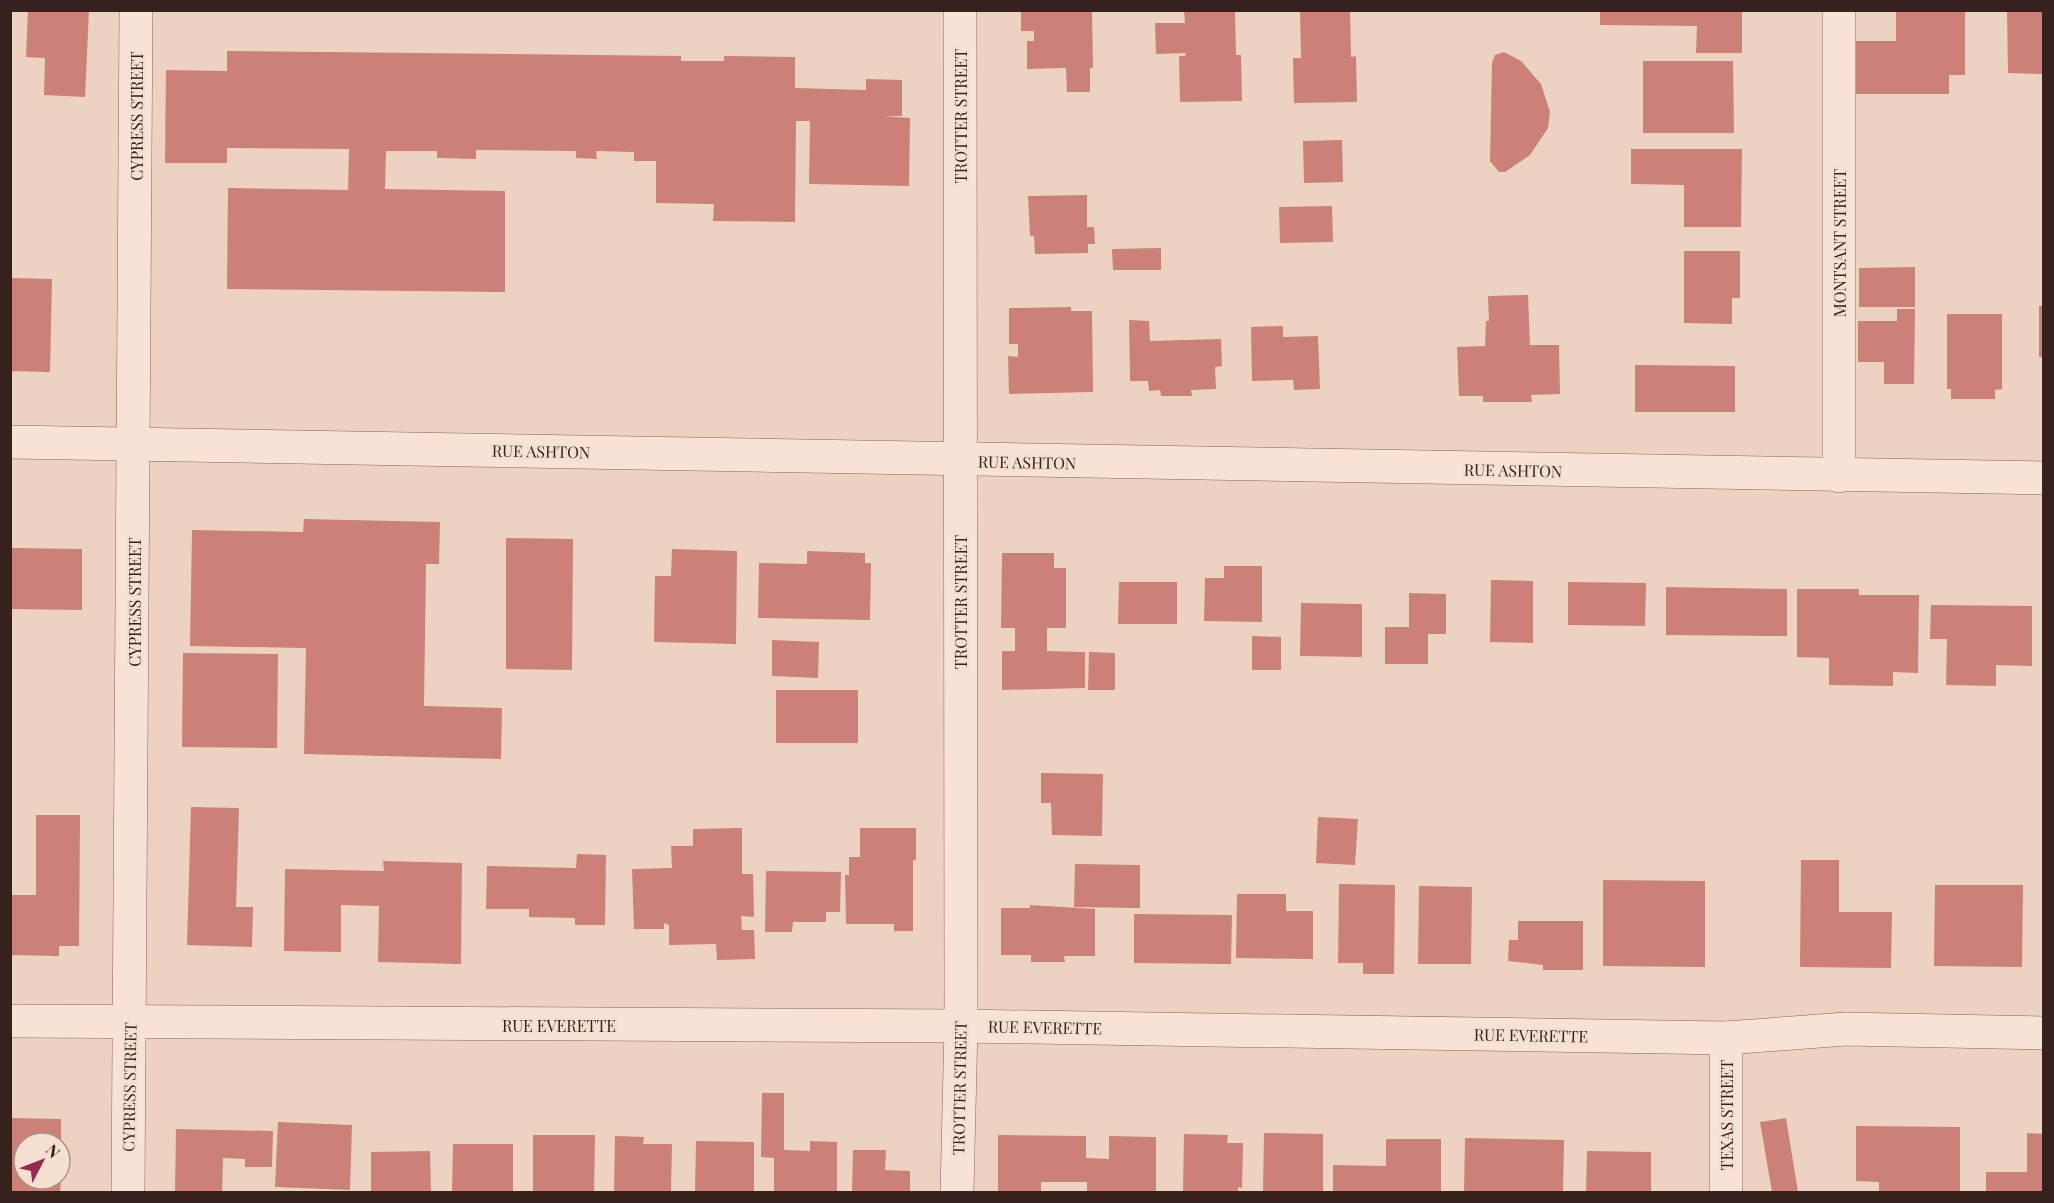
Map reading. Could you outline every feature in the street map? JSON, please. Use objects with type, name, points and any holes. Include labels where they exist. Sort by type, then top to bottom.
[{"type":"street","name":"CYPRESS STREET","points":[[128,1192],[135,443],[136,10]]},
{"type":"street","name":"TROTTER STREET","points":[[957,1192],[961,1026],[960,10]]},
{"type":"street","name":"MONTSANT STREET","points":[[1839,10],[1839,476]]},
{"type":"street","name":"RUE ASHTON","points":[[10,442],[2043,478]]},
{"type":"street","name":"RUE EVERETTE","points":[[10,1022],[961,1026],[1726,1038],[1846,1029],[2043,1033]]},
{"type":"street","name":"TEXAS STREET","points":[[1726,1038],[1726,1192]]},
{"type":"building","points":[[28,10],[89,10],[85,97],[44,95],[45,58],[26,57]]},
{"type":"building","points":[[1021,10],[1092,10],[1093,68],[1090,68],[1090,92],[1067,92],[1066,68],[1027,69],[1027,41],[1034,41],[1034,31],[1021,31]]},
{"type":"building","points":[[1184,10],[1235,10],[1236,55],[1241,55],[1242,101],[1180,102],[1179,56],[1185,56],[1186,53],[1156,54],[1155,23],[1185,23]]},
{"type":"building","points":[[1300,10],[1350,10],[1351,57],[1356,56],[1357,102],[1294,103],[1293,58],[1301,58]]},
{"type":"building","points":[[1600,10],[1742,10],[1742,53],[1696,53],[1697,26],[1600,25]]},
{"type":"building","points":[[1896,10],[1965,10],[1965,75],[1949,75],[1949,94],[1853,94],[1853,41],[1896,41]]},
{"type":"building","points":[[2007,10],[2044,10],[2044,74],[2008,73]]},
{"type":"building","points":[[227,51],[681,56],[681,61],[724,61],[724,56],[795,57],[795,88],[866,90],[866,79],[902,80],[902,116],[883,116],[910,118],[909,186],[809,184],[810,121],[796,121],[795,222],[713,221],[714,204],[656,203],[656,161],[634,161],[634,152],[596,151],[597,159],[576,158],[576,151],[476,150],[476,159],[437,158],[437,151],[386,151],[385,189],[505,191],[505,292],[227,289],[228,188],[348,190],[349,149],[227,148],[227,163],[165,163],[166,70],[227,71]]},
{"type":"building","points":[[1504,52],[1521,61],[1541,84],[1550,112],[1548,128],[1530,155],[1505,172],[1499,172],[1490,161],[1492,63],[1495,55]]},
{"type":"building","points":[[1643,61],[1733,61],[1734,133],[1643,133]]},
{"type":"building","points":[[1342,140],[1343,182],[1304,183],[1303,141]]},
{"type":"building","points":[[1631,149],[1742,149],[1741,227],[1684,227],[1684,185],[1631,184]]},
{"type":"building","points":[[1087,195],[1087,227],[1094,227],[1095,244],[1088,244],[1088,253],[1035,254],[1034,236],[1030,236],[1028,196]]},
{"type":"building","points":[[1332,206],[1333,242],[1280,243],[1279,207]]},
{"type":"building","points":[[1161,248],[1161,270],[1113,270],[1112,249]]},
{"type":"building","points":[[1684,251],[1740,251],[1740,298],[1732,298],[1732,324],[1684,323]]},
{"type":"building","points":[[1915,267],[1915,307],[1859,307],[1859,268]]},
{"type":"building","points":[[10,278],[52,279],[50,372],[10,371]]},
{"type":"building","points":[[1528,295],[1530,345],[1559,345],[1560,394],[1531,395],[1532,402],[1483,402],[1483,396],[1459,396],[1457,347],[1485,346],[1486,321],[1489,321],[1488,296]]},
{"type":"building","points":[[2039,306],[2044,306],[2044,357],[2039,357]]},
{"type":"building","points":[[1071,307],[1071,311],[1092,311],[1093,392],[1009,394],[1008,356],[1018,357],[1018,344],[1009,344],[1009,308]]},
{"type":"building","points":[[1897,309],[1915,309],[1914,384],[1884,384],[1884,362],[1858,362],[1858,321],[1897,321]]},
{"type":"building","points":[[1947,314],[2002,314],[2002,389],[1995,390],[1995,399],[1951,399],[1951,389],[1947,389]]},
{"type":"building","points":[[1129,320],[1149,321],[1150,341],[1221,339],[1222,366],[1215,367],[1216,389],[1191,390],[1192,396],[1161,396],[1160,390],[1149,391],[1148,381],[1130,381]]},
{"type":"building","points":[[1283,326],[1283,337],[1318,336],[1320,389],[1294,390],[1293,380],[1252,381],[1251,327]]},
{"type":"building","points":[[1635,365],[1735,366],[1735,412],[1635,412]]},
{"type":"building","points":[[304,519],[440,522],[439,564],[426,564],[424,706],[502,708],[501,759],[304,754],[306,648],[190,646],[192,530],[303,532]]},
{"type":"building","points":[[506,538],[573,539],[572,670],[506,669]]},
{"type":"building","points":[[10,548],[82,549],[82,610],[10,609]]},
{"type":"building","points":[[672,549],[737,551],[736,644],[654,642],[655,576],[671,576]]},
{"type":"building","points":[[807,551],[865,553],[865,563],[871,563],[870,620],[758,618],[759,563],[807,564]]},
{"type":"building","points":[[1002,553],[1054,553],[1054,568],[1066,568],[1066,628],[1047,628],[1047,651],[1085,652],[1085,688],[1002,690],[1002,651],[1015,651],[1015,628],[1001,628]]},
{"type":"building","points":[[1224,566],[1262,566],[1262,622],[1204,621],[1205,578],[1224,578]]},
{"type":"building","points":[[1491,580],[1533,581],[1533,643],[1490,642]]},
{"type":"building","points":[[1119,582],[1177,582],[1177,624],[1118,624]]},
{"type":"building","points":[[1568,582],[1646,583],[1645,626],[1568,625]]},
{"type":"building","points":[[1666,587],[1787,589],[1787,636],[1666,635]]},
{"type":"building","points":[[1797,589],[1859,589],[1859,595],[1919,595],[1918,673],[1893,672],[1893,686],[1829,685],[1829,658],[1797,657]]},
{"type":"building","points":[[1409,593],[1446,594],[1446,634],[1428,634],[1428,664],[1385,664],[1385,627],[1409,627]]},
{"type":"building","points":[[1301,603],[1362,604],[1362,657],[1300,656]]},
{"type":"building","points":[[1931,605],[2032,606],[2032,666],[1996,665],[1996,686],[1946,685],[1947,639],[1930,639]]},
{"type":"building","points":[[1252,636],[1281,637],[1281,670],[1252,670]]},
{"type":"building","points":[[772,640],[819,642],[818,678],[772,676]]},
{"type":"building","points":[[1089,652],[1115,653],[1115,690],[1088,690]]},
{"type":"building","points":[[183,653],[278,654],[277,748],[182,747]]},
{"type":"building","points":[[776,690],[858,690],[858,743],[776,743]]},
{"type":"building","points":[[1041,773],[1103,774],[1102,836],[1052,835],[1051,803],[1041,803]]},
{"type":"building","points":[[191,807],[239,808],[236,907],[253,907],[252,947],[187,945]]},
{"type":"building","points":[[36,815],[80,815],[79,946],[59,946],[59,956],[10,955],[10,895],[36,895]]},
{"type":"building","points":[[1318,817],[1358,819],[1355,865],[1316,863]]},
{"type":"building","points":[[742,828],[742,874],[753,874],[754,917],[741,916],[742,930],[754,930],[755,959],[717,960],[716,944],[669,945],[669,925],[664,923],[664,929],[634,929],[632,869],[672,868],[671,846],[693,846],[693,829]]},
{"type":"building","points":[[860,828],[916,828],[916,860],[913,860],[913,931],[894,931],[894,924],[846,924],[845,875],[849,875],[849,857],[860,857]]},
{"type":"building","points":[[577,854],[606,855],[605,925],[575,925],[575,918],[529,917],[529,909],[486,909],[487,866],[576,868]]},
{"type":"building","points":[[1801,860],[1839,860],[1839,912],[1892,912],[1891,968],[1800,967]]},
{"type":"building","points":[[383,861],[462,863],[461,964],[378,962],[379,906],[341,905],[341,952],[284,951],[285,869],[384,871]]},
{"type":"building","points":[[1075,864],[1140,865],[1140,908],[1074,907]]},
{"type":"building","points":[[766,871],[841,872],[840,912],[826,912],[826,922],[793,922],[792,932],[765,932]]},
{"type":"building","points":[[1603,880],[1705,881],[1705,967],[1603,966]]},
{"type":"building","points":[[1339,884],[1395,885],[1394,974],[1363,974],[1363,963],[1338,963]]},
{"type":"building","points":[[1935,885],[2023,885],[2022,967],[1934,966]]},
{"type":"building","points":[[1419,886],[1472,887],[1471,964],[1418,964]]},
{"type":"building","points":[[1237,894],[1286,894],[1286,911],[1313,911],[1313,959],[1236,958]]},
{"type":"building","points":[[1030,905],[1095,909],[1095,956],[1064,956],[1065,962],[1031,962],[1031,955],[1001,955],[1001,908],[1030,908]]},
{"type":"building","points":[[1134,914],[1232,915],[1231,964],[1134,963]]},
{"type":"building","points":[[1518,921],[1583,921],[1583,970],[1543,970],[1543,965],[1508,961],[1509,940],[1518,940]]},
{"type":"building","points":[[762,1093],[784,1093],[784,1150],[810,1151],[810,1141],[837,1142],[837,1192],[774,1192],[774,1158],[761,1157]]},
{"type":"building","points":[[10,1118],[61,1119],[61,1131],[12,1131],[12,1191],[60,1192],[10,1192]]},
{"type":"building","points":[[1786,1118],[1798,1192],[1772,1192],[1760,1122]]},
{"type":"building","points":[[278,1122],[352,1125],[350,1190],[275,1187]]},
{"type":"building","points":[[1856,1126],[1960,1127],[1960,1192],[1879,1192],[1879,1182],[1856,1181]]},
{"type":"building","points":[[176,1129],[273,1131],[272,1167],[245,1167],[245,1159],[223,1158],[222,1192],[175,1192]]},
{"type":"building","points":[[1264,1133],[1323,1134],[1323,1192],[1263,1191]]},
{"type":"building","points":[[2027,1133],[2044,1134],[2044,1192],[1986,1192],[1986,1172],[2027,1172]]},
{"type":"building","points":[[1184,1134],[1228,1135],[1227,1143],[1243,1143],[1242,1188],[1238,1187],[1238,1192],[1183,1192]]},
{"type":"building","points":[[533,1135],[595,1135],[594,1192],[533,1192]]},
{"type":"building","points":[[998,1135],[1086,1136],[1086,1158],[1109,1159],[1109,1136],[1156,1137],[1156,1192],[1087,1192],[1087,1182],[1041,1182],[1041,1192],[998,1192]]},
{"type":"building","points":[[615,1136],[644,1137],[643,1144],[672,1144],[671,1192],[614,1192]]},
{"type":"building","points":[[1465,1138],[1564,1140],[1563,1192],[1464,1192]]},
{"type":"building","points":[[1386,1139],[1441,1139],[1441,1192],[1333,1192],[1333,1165],[1386,1166]]},
{"type":"building","points":[[696,1141],[754,1142],[754,1192],[695,1192]]},
{"type":"building","points":[[453,1144],[513,1144],[513,1192],[452,1192]]},
{"type":"building","points":[[853,1150],[886,1150],[885,1170],[910,1171],[910,1192],[852,1192]]},
{"type":"building","points":[[430,1151],[431,1192],[371,1192],[371,1152]]},
{"type":"building","points":[[1587,1151],[1651,1152],[1651,1192],[1586,1192]]}]
